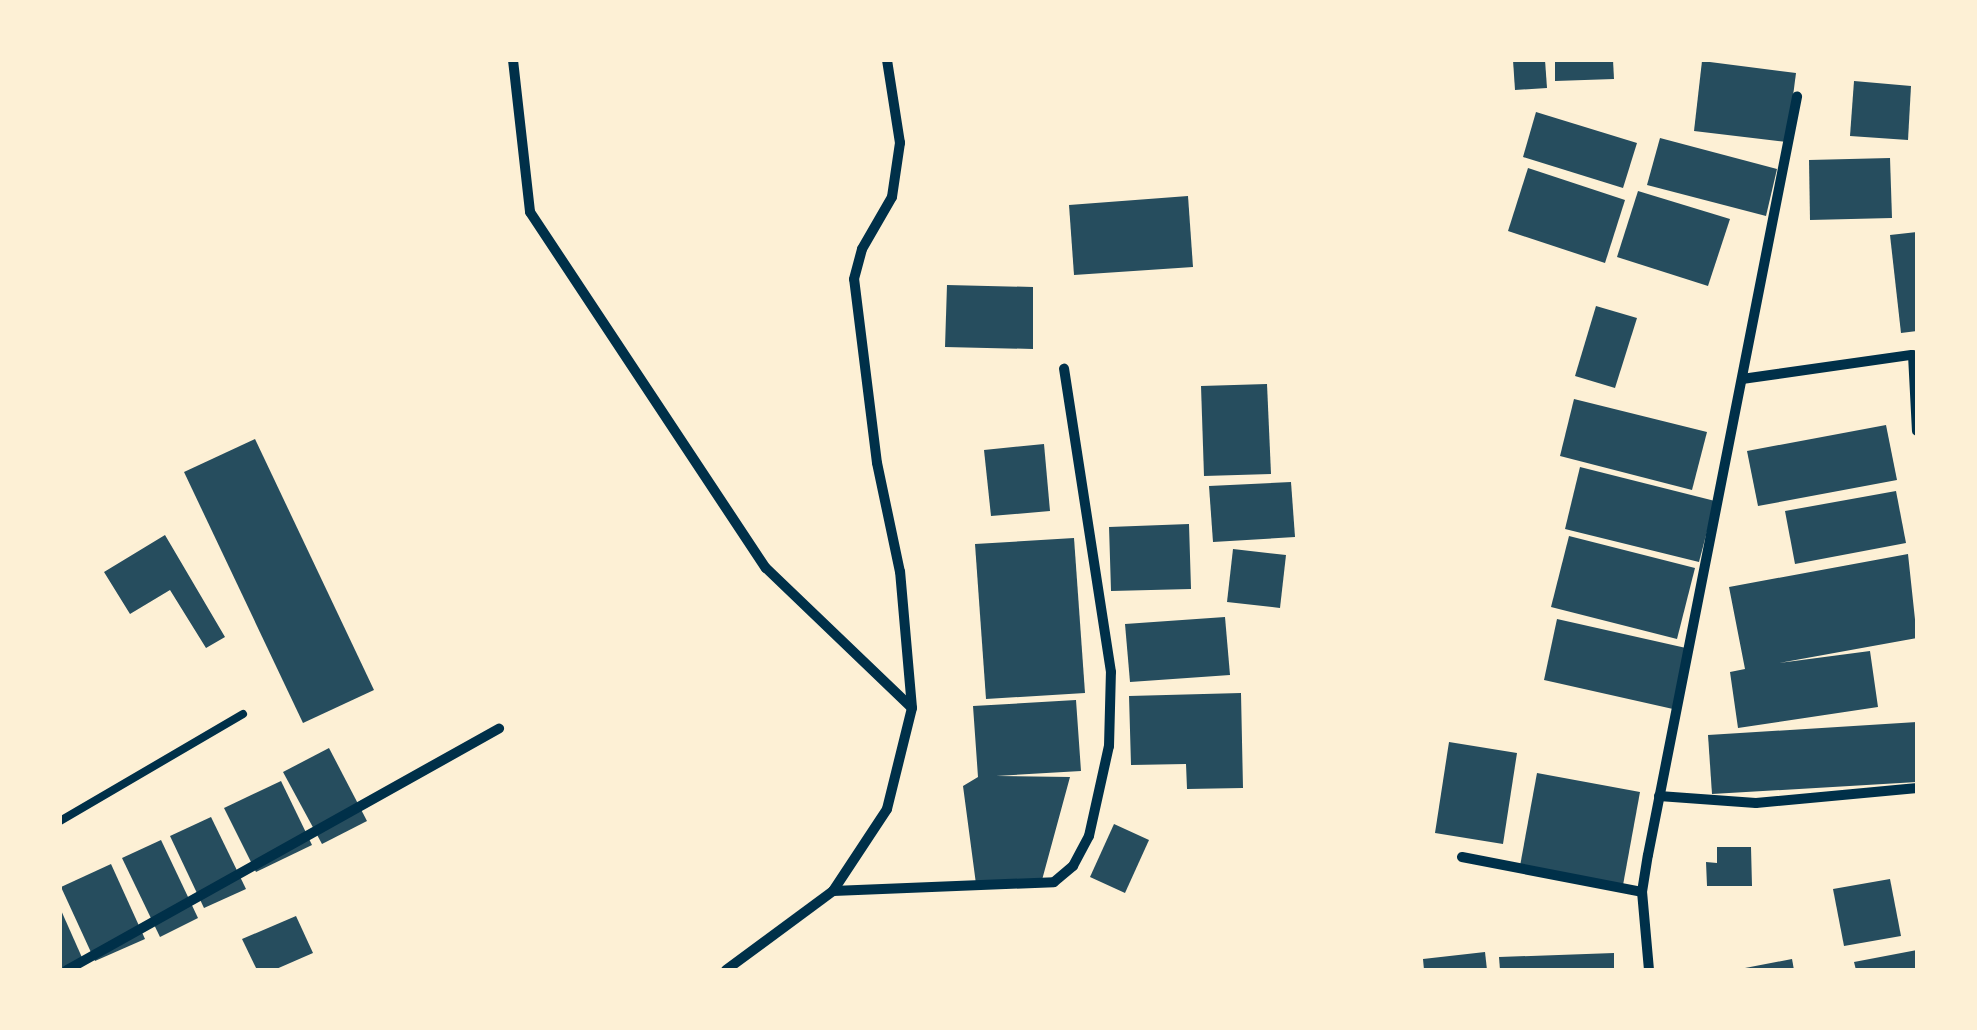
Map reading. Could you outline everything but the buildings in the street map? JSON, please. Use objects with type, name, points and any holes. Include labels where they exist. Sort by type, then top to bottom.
[{"type":"street","points":[[513,60],[530,212],[766,568],[912,708]]},
{"type":"street","points":[[726,970],[752,945],[833,891],[887,809],[912,708],[900,572],[877,464],[854,278],[862,249],[892,197],[900,143],[887,60]]},
{"type":"street","points":[[1648,970],[1642,892],[1797,98]]},
{"type":"street","points":[[1742,379],[1914,354],[1917,431]]},
{"type":"street","points":[[833,891],[1054,882],[1073,866],[1089,836],[1109,746],[1111,672],[1064,370]]},
{"type":"street","points":[[67,970],[498,730]]},
{"type":"street","points":[[1659,796],[1756,803],[1917,788]]},
{"type":"street","points":[[1462,858],[1642,892]]},
{"type":"lane","points":[[60,820],[242,714]]}]
